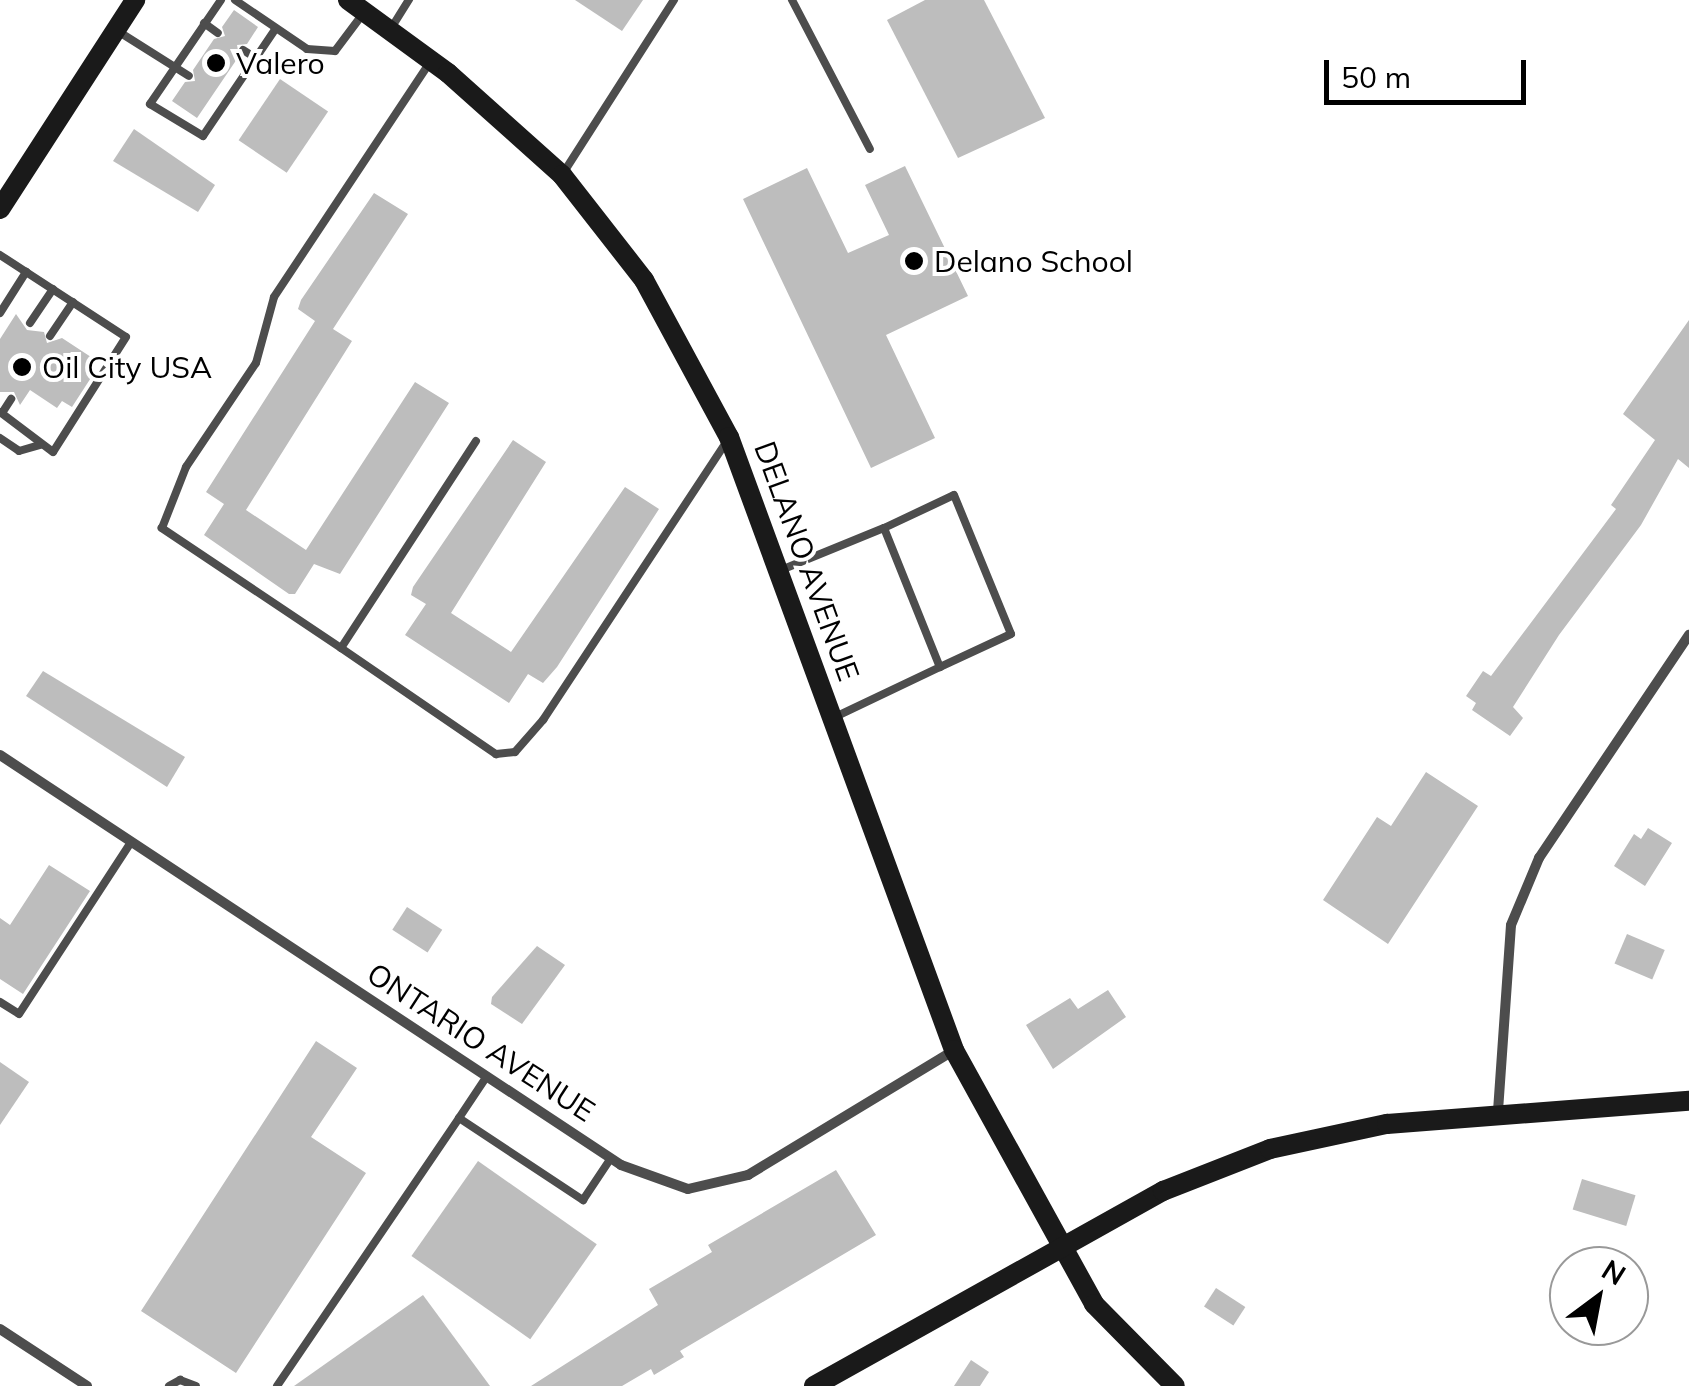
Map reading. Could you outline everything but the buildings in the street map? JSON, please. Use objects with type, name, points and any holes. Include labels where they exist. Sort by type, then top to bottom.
[{"type":"main road","points":[[0,210],[135,0]]},
{"type":"main road","name":"DELANO AVENUE","points":[[357,6],[431,60],[562,175],[644,280],[729,437],[954,1050],[1094,1304],[1176,1386]]},
{"type":"main road","points":[[814,1386],[1163,1191],[1270,1150],[1387,1124],[1498,1111],[1689,1101]]},
{"type":"street","points":[[1498,1111],[1511,925],[1540,858],[1689,634]]},
{"type":"street","name":"ONTARIO AVENUE","points":[[0,756],[611,1158],[688,1189],[748,1175],[954,1050]]},
{"type":"street","points":[[0,1328],[87,1386]]},
{"type":"lane","points":[[221,0],[150,104],[203,136],[276,28]]},
{"type":"lane","points":[[235,0],[307,49],[335,51],[357,6]]},
{"type":"lane","points":[[390,31],[409,0]]},
{"type":"lane","points":[[562,175],[674,0]]},
{"type":"lane","points":[[792,0],[870,149]]},
{"type":"lane","points":[[204,23],[218,32]]},
{"type":"lane","points":[[116,30],[189,76]]},
{"type":"lane","points":[[243,50],[256,58]]},
{"type":"lane","points":[[431,60],[274,297],[256,363],[186,467],[162,528],[496,754],[514,752],[543,720],[729,437]]},
{"type":"lane","points":[[214,92],[227,100]]},
{"type":"lane","points":[[0,255],[126,337],[53,452],[1,412],[11,399]]},
{"type":"lane","points":[[0,313],[26,272]]},
{"type":"lane","points":[[30,323],[52,289]]},
{"type":"lane","points":[[50,336],[73,302]]},
{"type":"lane","points":[[0,438],[19,451],[40,445]]},
{"type":"lane","points":[[342,648],[476,441]]},
{"type":"lane","points":[[778,571],[954,495],[1010,634],[833,718]]},
{"type":"lane","points":[[884,528],[940,667]]},
{"type":"lane","points":[[0,1002],[18,1014],[131,842]]},
{"type":"lane","points":[[278,1386],[487,1076]]},
{"type":"lane","points":[[459,1118],[583,1200],[611,1158]]},
{"type":"lane","points":[[169,1386],[180,1380],[196,1386]]},
{"type":"place","name":"Valero","points":[[216,63]]},
{"type":"place","name":"Delano School","points":[[914,261]]},
{"type":"place","name":"Oil City USA","points":[[22,367]]}]
